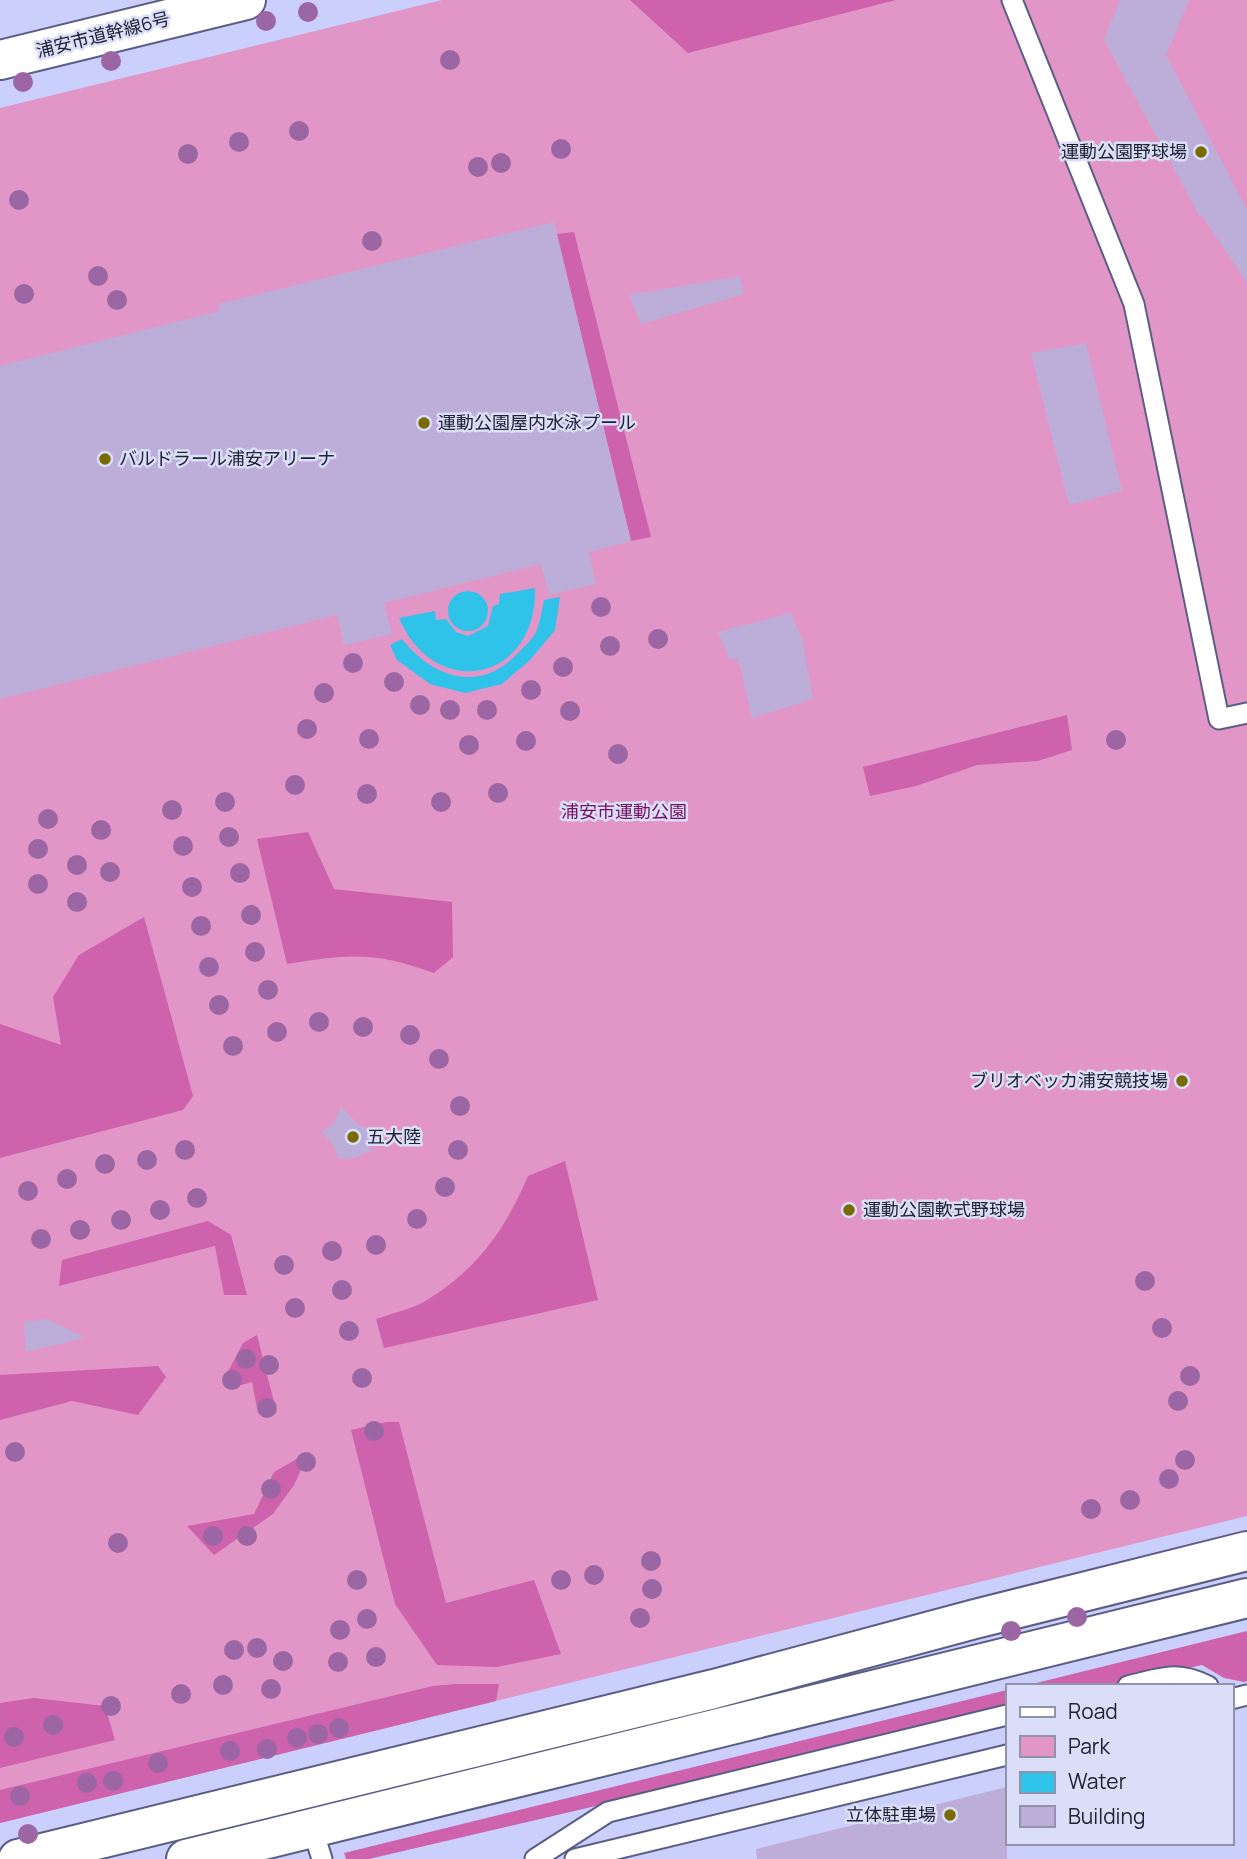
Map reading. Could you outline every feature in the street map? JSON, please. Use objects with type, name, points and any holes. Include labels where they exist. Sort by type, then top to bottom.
[{"type":"street","name":"浦安市道幹線6号","points":[[0,60],[246,0]]},
{"type":"street","points":[[18,1859],[713,1689],[975,1619],[1247,1552]]},
{"type":"street","points":[[186,1859],[317,1843],[1247,1598]]},
{"type":"lane","points":[[1012,0],[1134,304],[1219,719],[1247,713]]},
{"type":"lane","points":[[1136,1684],[1172,1675],[1189,1676],[1204,1684]]},
{"type":"lane","points":[[535,1859],[608,1812],[1006,1715]]},
{"type":"lane","points":[[575,1859],[1006,1755]]},
{"type":"green space","name":"浦安市運動公園","points":[[442,0],[1247,0],[1247,1516],[0,1823],[0,108]]},
{"type":"shaded area","points":[[630,0],[896,0],[688,53]]},
{"type":"shaded area","points":[[574,232],[651,537],[631,541],[557,234]]},
{"type":"shaded area","points":[[1067,715],[1072,750],[1038,761],[977,765],[916,786],[870,796],[863,767]]},
{"type":"shaded area","points":[[308,832],[334,889],[452,902],[453,957],[434,973],[395,961],[361,956],[287,964],[257,839]]},
{"type":"shaded area","points":[[144,917],[193,1096],[183,1110],[0,1158],[0,1024],[61,1045],[53,997],[79,955]]},
{"type":"shaded area","points":[[565,1161],[598,1300],[384,1348],[376,1319],[422,1303],[458,1278],[473,1264],[498,1232],[528,1176]]},
{"type":"shaded area","points":[[208,1221],[231,1235],[247,1295],[224,1295],[215,1246],[59,1286],[62,1260]]},
{"type":"shaded area","points":[[257,1335],[276,1410],[270,1414],[257,1408],[252,1382],[230,1388],[223,1381],[243,1343]]},
{"type":"shaded area","points":[[158,1366],[166,1377],[138,1415],[72,1401],[0,1420],[0,1375]]},
{"type":"shaded area","points":[[386,1422],[399,1422],[446,1603],[534,1580],[561,1654],[497,1667],[437,1665],[395,1604],[351,1430]]},
{"type":"shaded area","points":[[309,1452],[294,1485],[273,1514],[214,1555],[187,1526],[254,1514],[274,1472]]},
{"type":"shaded area","points":[[1247,1631],[1247,1681],[1244,1682],[1224,1678],[1202,1665],[1120,1684],[1032,1684]]},
{"type":"shaded area","points":[[499,1684],[496,1701],[0,1823],[0,1790],[433,1686]]},
{"type":"shaded area","points":[[1006,1690],[1006,1710],[369,1859],[346,1859],[344,1853]]},
{"type":"shaded area","points":[[34,1698],[105,1706],[115,1740],[0,1768],[0,1703]]},
{"type":"water","points":[[535,588],[532,619],[520,644],[503,661],[482,670],[459,671],[436,663],[416,645],[399,618],[435,611],[436,620],[446,619],[456,632],[468,636],[488,626],[493,606],[499,604],[500,594]]},
{"type":"water","points":[[468,591],[482,597],[488,611],[482,625],[468,631],[454,625],[448,611],[454,597]]},
{"type":"water","points":[[560,597],[555,630],[530,660],[502,684],[465,693],[430,684],[397,660],[390,645],[402,639],[428,663],[457,676],[488,674],[503,666],[532,638],[539,625],[544,600]]},
{"type":"building","points":[[1120,0],[1189,0],[1166,55],[1247,210],[1247,283],[1202,216],[1200,217],[1104,40]]},
{"type":"building","points":[[554,222],[631,541],[589,552],[596,584],[549,595],[541,564],[384,603],[392,634],[344,645],[337,615],[0,699],[0,366],[220,311],[218,304]]},
{"type":"building","points":[[740,276],[744,294],[641,324],[629,295]]},
{"type":"building","points":[[1086,343],[1122,491],[1069,505],[1031,353]]},
{"type":"building","points":[[791,613],[802,639],[813,699],[752,718],[738,658],[730,660],[718,632]]},
{"type":"building","points":[[341,1107],[358,1124],[374,1131],[371,1150],[355,1158],[339,1159],[332,1143],[321,1132],[333,1124]]},
{"type":"building","points":[[48,1319],[85,1338],[26,1352],[24,1322]]},
{"type":"building","name":"立体駐車場","points":[[1006,1787],[1007,1859],[757,1859],[756,1849]]},
{"type":"place","name":"運動公園野球場","points":[[1201,152]]},
{"type":"place","name":"運動公園屋内水泳プール","points":[[424,423]]},
{"type":"place","name":"バルドラール浦安アリーナ","points":[[105,459]]},
{"type":"place","name":"ブリオベッカ浦安競技場","points":[[1182,1081]]},
{"type":"place","name":"五大陸","points":[[353,1137]]},
{"type":"place","name":"運動公園軟式野球場","points":[[849,1210]]},
{"type":"place","name":"立体駐車場","points":[[950,1815]]}]
